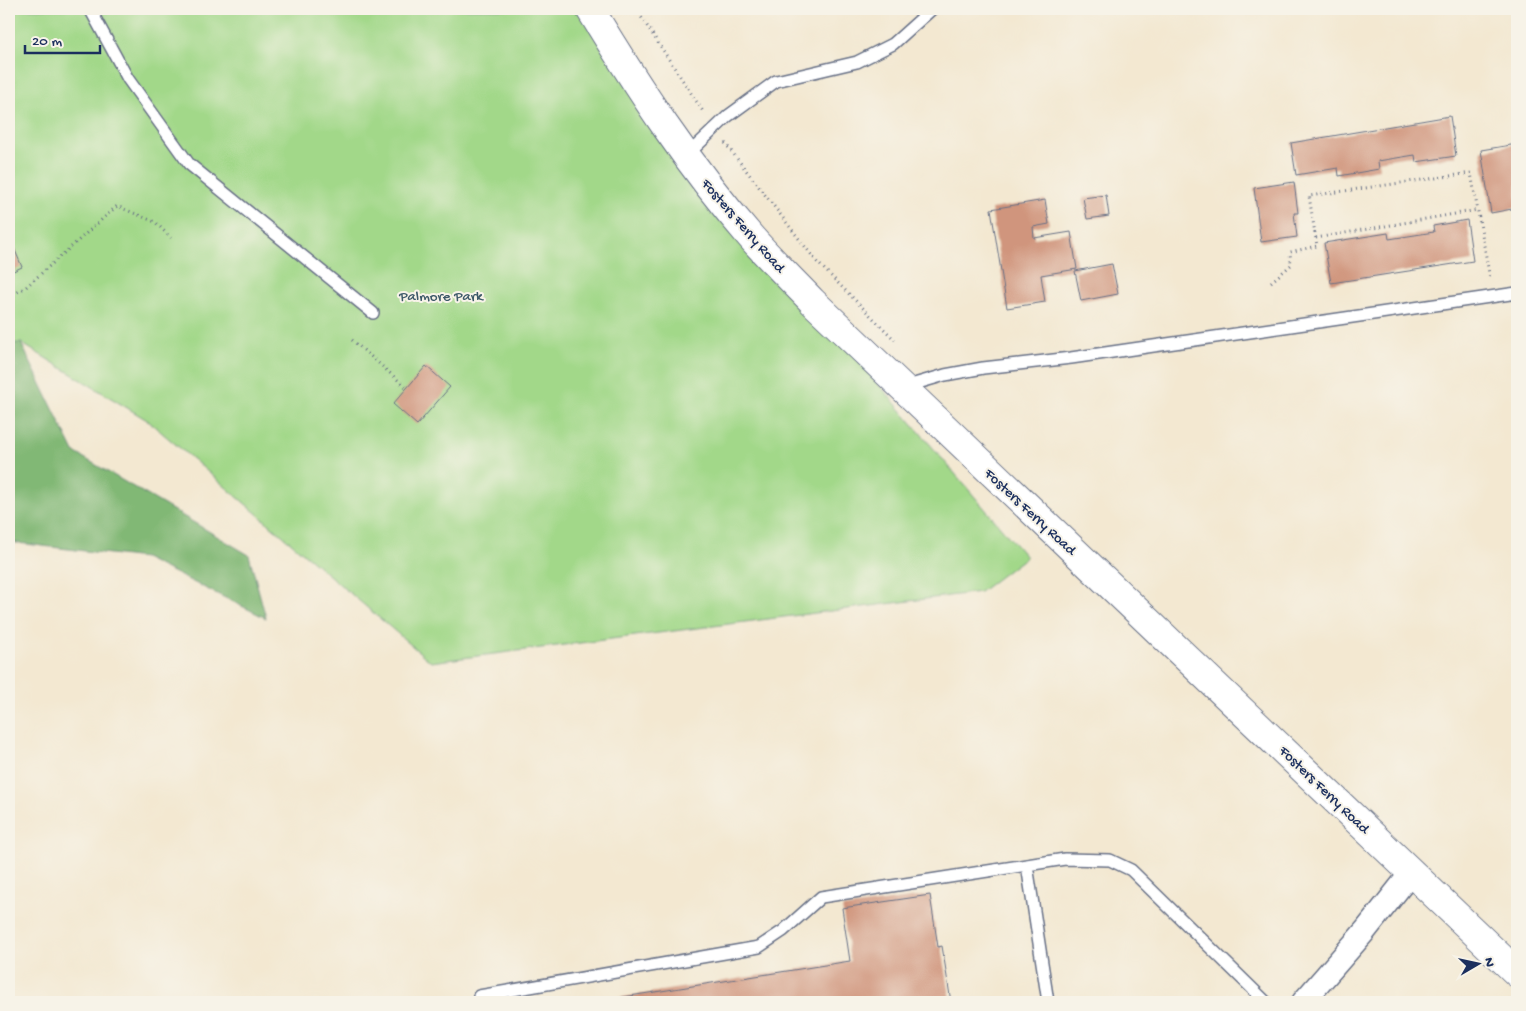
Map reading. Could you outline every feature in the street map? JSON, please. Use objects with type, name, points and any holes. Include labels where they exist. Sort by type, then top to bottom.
[{"type":"street","name":"Fosters Ferry Road","points":[[590,9],[635,82],[687,155],[750,236],[813,302],[901,388],[1359,820],[1411,873],[1517,973]]},
{"type":"street","points":[[1303,1002],[1365,931],[1411,873]]},
{"type":"lane","points":[[90,9],[128,79],[189,164],[374,313]]},
{"type":"lane","points":[[687,155],[728,116],[776,81],[857,62],[892,44],[932,9]]},
{"type":"lane","points":[[901,388],[945,375],[983,368],[1071,358],[1517,293]]},
{"type":"lane","points":[[479,996],[759,947],[783,931],[821,896],[1065,859],[1110,860],[1131,870],[1266,1002]]},
{"type":"lane","points":[[1027,865],[1048,1002]]},
{"type":"path","points":[[636,9],[715,129],[754,183],[817,262],[899,345]]},
{"type":"path","points":[[1271,282],[1291,265],[1290,252],[1317,246],[1309,196],[1471,174],[1493,296]]},
{"type":"path","points":[[9,298],[26,287],[117,206],[155,222],[172,238]]},
{"type":"path","points":[[1316,238],[1478,210]]},
{"type":"path","points":[[352,340],[407,388]]},
{"type":"green space","name":"Palmore Park","points":[[9,9],[597,9],[714,191],[1026,557],[980,592],[431,662],[147,420],[21,343],[9,344]]},
{"type":"green space","points":[[21,343],[74,452],[249,555],[266,618],[144,558],[9,542],[9,344]]},
{"type":"building","points":[[1450,116],[1456,156],[1416,162],[1415,155],[1378,161],[1379,169],[1339,176],[1338,168],[1296,175],[1291,143]]},
{"type":"building","points":[[1517,144],[1517,208],[1491,213],[1481,150]]},
{"type":"building","points":[[1294,182],[1298,213],[1294,213],[1297,237],[1261,242],[1254,188]]},
{"type":"building","points":[[1106,195],[1109,216],[1087,219],[1083,198]]},
{"type":"building","points":[[1045,200],[1049,224],[1033,227],[1034,238],[1071,232],[1077,269],[1041,275],[1045,302],[1007,308],[991,209]]},
{"type":"building","points":[[1467,220],[1473,261],[1331,283],[1324,243],[1388,233],[1389,239],[1434,232],[1433,226]]},
{"type":"building","points":[[9,236],[22,267],[9,273]]},
{"type":"building","points":[[1112,264],[1118,294],[1081,301],[1075,271]]},
{"type":"building","points":[[426,366],[450,387],[417,425],[393,404]]},
{"type":"building","points":[[930,895],[938,947],[942,946],[951,1002],[592,1002],[850,961],[842,908]]}]
